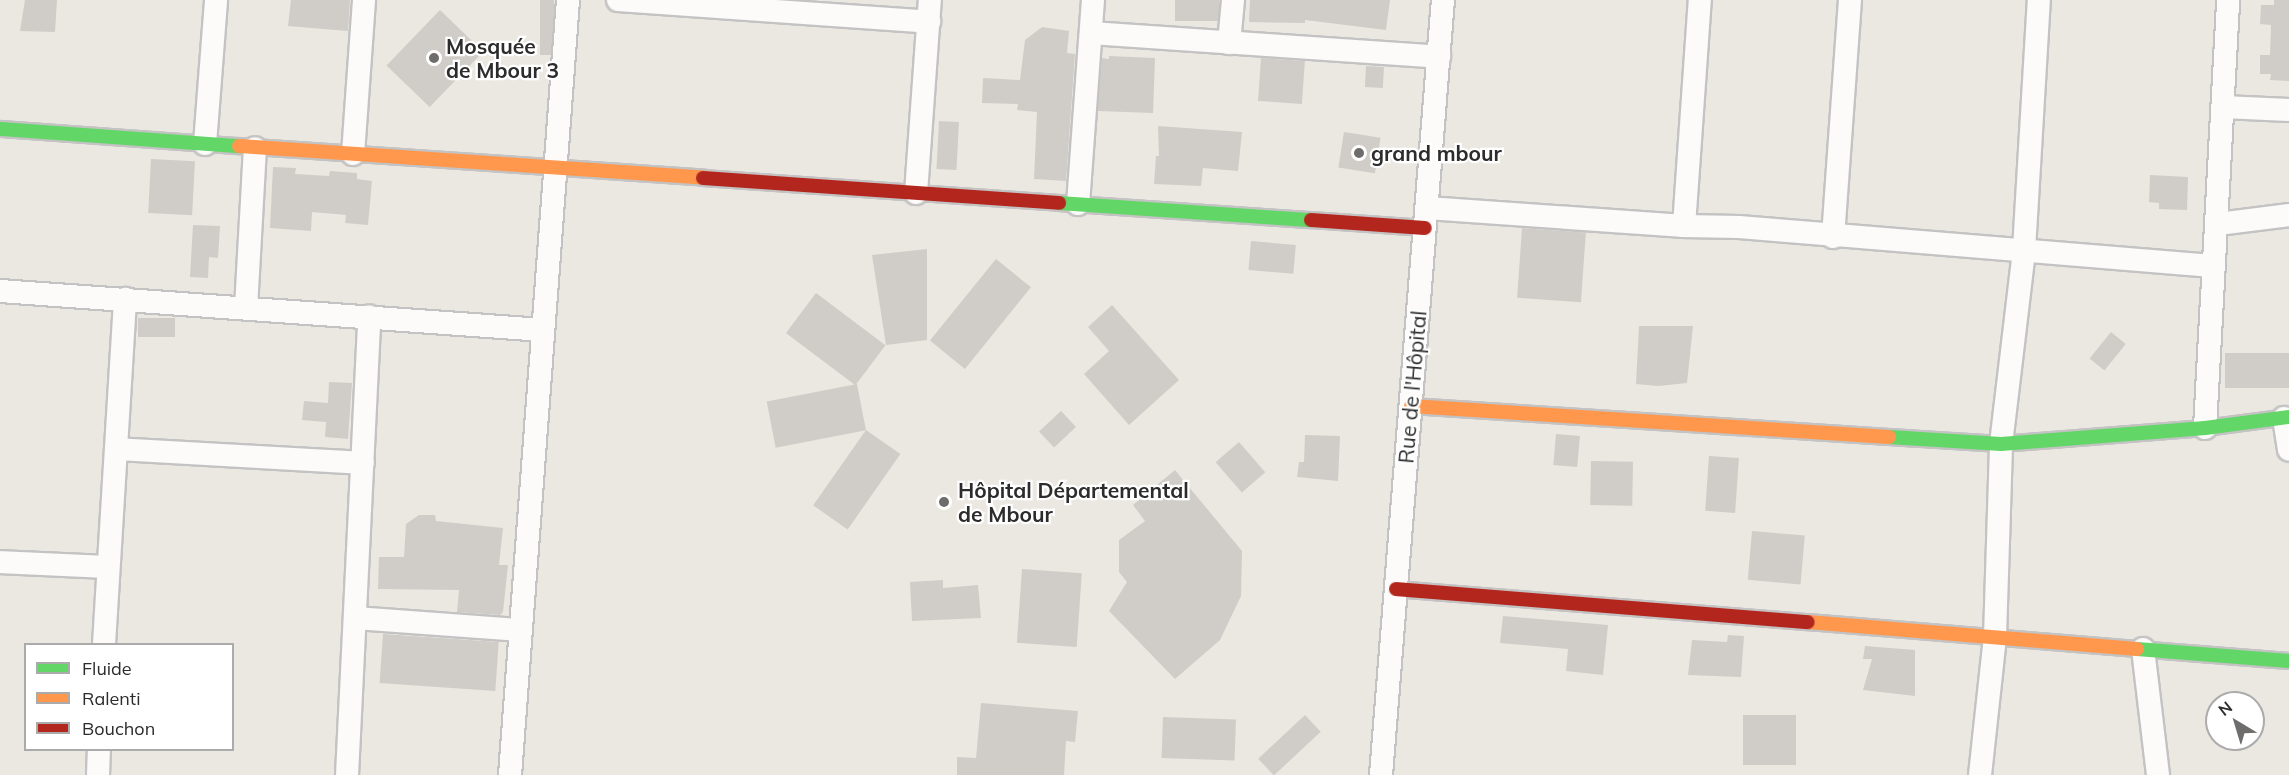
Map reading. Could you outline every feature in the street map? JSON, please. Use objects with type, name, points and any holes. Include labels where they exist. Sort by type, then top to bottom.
[{"type":"street","points":[[205,144],[216,0]]},
{"type":"street","points":[[353,154],[364,0]]},
{"type":"street","points":[[510,775],[568,0]]},
{"type":"street","points":[[618,0],[929,11],[916,193]]},
{"type":"street","points":[[1078,204],[1094,0]]},
{"type":"street","points":[[1229,43],[1233,0]]},
{"type":"street","name":"Rue de l'Hôpital","points":[[1381,775],[1443,0]]},
{"type":"street","points":[[1684,226],[1700,0]]},
{"type":"street","points":[[1833,237],[1850,0]]},
{"type":"street","points":[[1980,775],[1995,637],[2001,444],[2024,250],[2039,0]]},
{"type":"street","points":[[2205,428],[2212,266],[2218,224],[2228,0]]},
{"type":"street","points":[[1091,33],[1439,57]]},
{"type":"street","points":[[2223,107],[2289,110]]},
{"type":"street","points":[[0,129],[1078,204],[1426,218],[1738,227],[1833,237],[2212,266]]},
{"type":"street","points":[[246,308],[255,148]]},
{"type":"street","points":[[2218,224],[2289,215]]},
{"type":"street","points":[[0,291],[543,330]]},
{"type":"street","points":[[104,643],[125,299]]},
{"type":"street","points":[[347,775],[369,317]]},
{"type":"street","points":[[1411,406],[2001,444],[2205,428],[2286,417],[2289,450]]},
{"type":"street","points":[[116,449],[363,463]]},
{"type":"street","points":[[0,562],[107,567]]},
{"type":"street","points":[[1396,589],[2289,661]]},
{"type":"street","points":[[356,618],[521,630]]},
{"type":"street","points":[[2143,649],[2158,775]]},
{"type":"street","points":[[98,775],[99,751]]},
{"type":"building","points":[[25,0],[57,0],[55,32],[20,31]]},
{"type":"building","points":[[291,0],[350,0],[348,31],[288,26]]},
{"type":"building","points":[[540,0],[554,0],[554,55],[540,55]]},
{"type":"building","points":[[1175,0],[1219,0],[1219,21],[1175,21]]},
{"type":"building","points":[[1250,0],[1390,0],[1386,30],[1305,20],[1305,23],[1249,22]]},
{"type":"building","points":[[2274,0],[2289,0],[2289,81],[2270,80],[2271,74],[2260,74],[2260,55],[2270,55],[2271,25],[2260,24],[2261,5],[2274,5]]},
{"type":"building","name":"Mosquée de Mbour 3","points":[[440,10],[483,52],[430,107],[387,65]]},
{"type":"building","points":[[1042,27],[1069,31],[1067,53],[1075,54],[1066,181],[1034,179],[1037,112],[1017,110],[1018,104],[982,103],[983,78],[1020,80],[1025,40]]},
{"type":"building","points":[[1109,56],[1155,58],[1153,113],[1098,111],[1102,58],[1109,59]]},
{"type":"building","points":[[1261,58],[1305,61],[1302,104],[1258,101]]},
{"type":"building","points":[[1366,66],[1384,67],[1383,88],[1365,87]]},
{"type":"building","points":[[939,121],[959,122],[956,170],[936,169]]},
{"type":"building","points":[[1158,126],[1242,132],[1238,171],[1203,168],[1201,186],[1154,184],[1156,156],[1159,156]]},
{"type":"building","name":"grand mbour","points":[[1344,132],[1381,138],[1375,173],[1338,168]]},
{"type":"building","points":[[151,159],[195,161],[192,215],[148,213]]},
{"type":"building","points":[[273,167],[296,168],[295,174],[329,176],[330,171],[357,173],[357,179],[372,181],[368,225],[345,223],[346,215],[312,212],[311,231],[270,228]]},
{"type":"building","points":[[2150,175],[2188,177],[2187,210],[2159,209],[2159,203],[2149,202]]},
{"type":"building","points":[[193,225],[220,226],[218,258],[209,257],[208,278],[190,277]]},
{"type":"building","points":[[1522,228],[1586,232],[1581,302],[1517,298]]},
{"type":"building","points":[[1251,241],[1296,245],[1293,274],[1248,270]]},
{"type":"building","points":[[927,249],[927,340],[886,345],[872,255]]},
{"type":"building","points":[[996,259],[1031,287],[965,369],[930,341]]},
{"type":"building","points":[[816,293],[885,345],[855,385],[786,333]]},
{"type":"building","points":[[1112,305],[1179,380],[1129,425],[1084,374],[1109,351],[1088,327]]},
{"type":"building","points":[[138,318],[175,318],[175,337],[138,337]]},
{"type":"building","points":[[1639,326],[1693,326],[1687,383],[1658,386],[1636,384]]},
{"type":"building","points":[[2111,332],[2126,344],[2104,370],[2090,358]]},
{"type":"building","points":[[2225,353],[2289,353],[2289,388],[2225,388]]},
{"type":"building","points":[[329,382],[352,383],[348,439],[325,437],[326,422],[302,420],[304,401],[328,403]]},
{"type":"building","points":[[857,384],[866,430],[776,448],[767,402]]},
{"type":"building","points":[[1061,411],[1076,427],[1054,448],[1039,431]]},
{"type":"building","points":[[866,430],[900,454],[848,529],[813,505]]},
{"type":"building","points":[[1556,434],[1580,436],[1577,467],[1553,465]]},
{"type":"building","points":[[1305,435],[1340,436],[1338,481],[1297,477],[1299,462],[1304,462]]},
{"type":"building","points":[[1239,442],[1265,472],[1242,493],[1216,462]]},
{"type":"building","points":[[1709,456],[1739,458],[1735,513],[1705,511]]},
{"type":"building","points":[[1591,461],[1633,462],[1632,506],[1590,505]]},
{"type":"building","points":[[1175,470],[1242,551],[1241,596],[1220,640],[1175,679],[1109,611],[1127,582],[1119,572],[1119,540],[1145,521],[1133,505]]},
{"type":"building","points":[[419,515],[435,515],[436,521],[503,528],[499,565],[508,565],[503,612],[500,615],[457,612],[459,590],[378,589],[379,557],[404,557],[406,524]]},
{"type":"building","points":[[1752,531],[1805,536],[1801,584],[1748,580]]},
{"type":"building","points":[[1022,569],[1082,573],[1077,647],[1017,643]]},
{"type":"building","points":[[943,580],[943,588],[978,585],[981,618],[912,621],[910,582]]},
{"type":"building","points":[[1503,616],[1608,625],[1603,675],[1566,671],[1568,649],[1500,643]]},
{"type":"building","points":[[383,634],[499,642],[495,691],[380,683]]},
{"type":"building","points":[[1728,635],[1744,636],[1741,677],[1688,675],[1692,640],[1727,642]]},
{"type":"building","points":[[1865,646],[1915,650],[1915,696],[1863,690],[1872,659],[1863,659]]},
{"type":"building","points":[[981,703],[1078,711],[1075,742],[1066,741],[1064,775],[957,775],[957,757],[976,758]]},
{"type":"building","points":[[1305,715],[1321,732],[1274,775],[1258,759]]},
{"type":"building","points":[[1743,715],[1796,715],[1796,765],[1743,765]]},
{"type":"building","points":[[1163,717],[1236,720],[1235,761],[1162,758]]},
{"type":"traffic: fast","points":[[0,129],[239,146]]},
{"type":"traffic: fast","points":[[1059,203],[1311,220]]},
{"type":"traffic: fast","points":[[1889,437],[2001,444],[2205,428],[2289,417]]},
{"type":"traffic: fast","points":[[2137,649],[2289,661]]},
{"type":"traffic: slow","points":[[239,146],[703,178]]},
{"type":"traffic: slow","points":[[1411,406],[1889,437]]},
{"type":"traffic: slow","points":[[1808,622],[2137,649]]},
{"type":"traffic: jam","points":[[703,178],[1059,203]]},
{"type":"traffic: jam","points":[[1311,220],[1425,228]]},
{"type":"traffic: jam","points":[[1396,589],[1808,622]]},
{"type":"place","name":"Mosquée de Mbour 3","points":[[434,58]]},
{"type":"place","name":"grand mbour","points":[[1359,153]]},
{"type":"place","name":"Hôpital Départemental de Mbour","points":[[944,502]]}]
